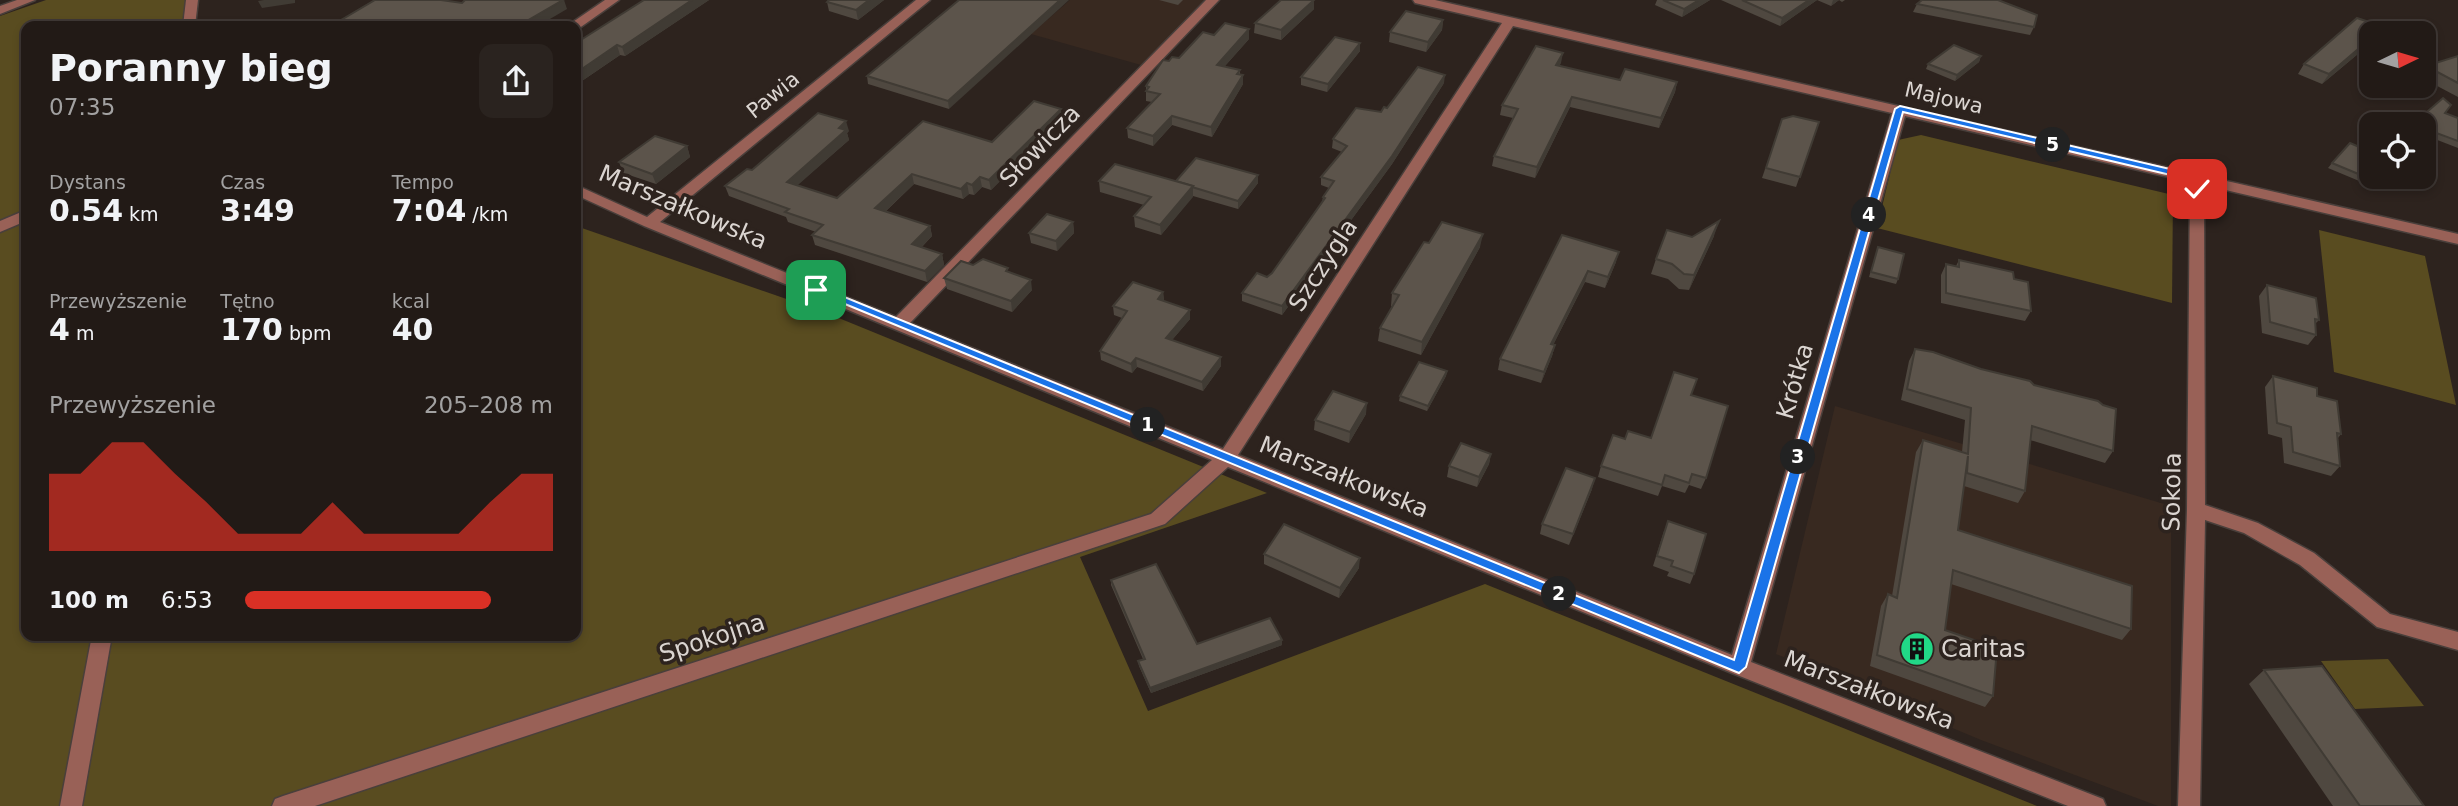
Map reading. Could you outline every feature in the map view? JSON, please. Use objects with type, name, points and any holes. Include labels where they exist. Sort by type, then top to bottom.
[{"type":"street","points":[[0,10],[29,0]]},
{"type":"street","points":[[190,21],[192,0]]},
{"type":"street","points":[[581,21],[613,0]]},
{"type":"street","name":"Pawia","points":[[649,223],[924,0]]},
{"type":"street","name":"Słowicza","points":[[900,323],[1213,0]]},
{"type":"street","name":"Majowa","points":[[1419,0],[2458,239]]},
{"type":"street","name":"Szczygla","points":[[1158,519],[1227,457],[1510,21]]},
{"type":"street","name":"Krótka","points":[[1739,667],[1900,109]]},
{"type":"street","name":"Sokola","points":[[2189,806],[2196,509],[2197,178]]},
{"type":"street","name":"Marszałkowska","points":[[581,192],[649,223],[1739,667],[2095,806]]},
{"type":"street","points":[[0,227],[21,217]]},
{"type":"street","points":[[2196,509],[2251,528],[2307,559],[2384,621],[2458,641]]},
{"type":"street","name":"Spokojna","points":[[284,806],[1158,519]]},
{"type":"street","points":[[71,806],[101,641]]},
{"type":"shaded area","points":[[46,0],[187,0],[184,21],[21,21],[21,641],[581,641],[581,228],[824,312],[1267,493],[1080,557],[1148,711],[1485,584],[2037,806],[0,806],[0,16]]},
{"type":"shaded area","points":[[1070,0],[1204,0],[1141,65],[1031,34]]},
{"type":"shaded area","points":[[1921,135],[2173,195],[2172,303],[1877,228],[1898,140]]},
{"type":"shaded area","points":[[2319,230],[2425,256],[2456,405],[2334,372]]},
{"type":"shaded area","points":[[1835,406],[2171,506],[2171,806],[2158,806],[1981,740],[1776,654]]},
{"type":"shaded area","points":[[2388,659],[2424,706],[2355,709],[2321,661]]},
{"type":"building","points":[[375,0],[441,0],[462,3],[465,0],[563,0],[527,21],[339,21]]},
{"type":"building","points":[[644,0],[692,0],[622,47],[617,45],[581,70],[581,40]]},
{"type":"building","points":[[869,0],[856,10],[827,2]]},
{"type":"building","points":[[959,0],[1060,0],[948,101],[867,76]]},
{"type":"building","points":[[1281,0],[1314,0],[1281,30],[1255,23]]},
{"type":"building","points":[[1663,0],[1699,0],[1684,9]]},
{"type":"building","points":[[1742,0],[1809,0],[1782,18]]},
{"type":"building","points":[[1922,0],[1998,0],[2037,15],[2034,27],[1917,4]]},
{"type":"building","points":[[1406,11],[1443,20],[1428,42],[1390,32]]},
{"type":"building","points":[[2357,18],[2366,21],[2359,21],[2359,48],[2329,74],[2304,64]]},
{"type":"building","points":[[1225,23],[1249,29],[1217,65],[1240,70],[1237,74],[1243,75],[1211,127],[1172,116],[1153,136],[1127,128],[1160,94],[1146,91],[1149,87],[1146,86],[1163,60],[1179,58],[1203,32],[1214,35]]},
{"type":"building","points":[[1335,37],[1360,43],[1328,84],[1301,77]]},
{"type":"building","points":[[1954,45],[1981,56],[1957,75],[1928,64]]},
{"type":"building","points":[[1536,46],[1563,53],[1556,65],[1620,80],[1625,69],[1677,82],[1661,118],[1572,97],[1537,167],[1494,156],[1518,109],[1502,105]]},
{"type":"building","points":[[2458,56],[2458,83],[2436,71],[2436,63]]},
{"type":"building","points":[[1418,67],[1445,75],[1392,156],[1282,306],[1242,293],[1257,273],[1267,277],[1272,273],[1325,198],[1323,197],[1334,181],[1321,177],[1347,146],[1333,139],[1356,108],[1381,112]]},
{"type":"building","points":[[2443,98],[2451,105],[2445,113],[2458,118],[2458,141],[2436,133],[2436,112],[2427,112]]},
{"type":"building","points":[[1034,101],[1061,109],[989,180],[980,177],[972,185],[967,183],[961,189],[912,174],[875,208],[930,226],[912,244],[942,254],[925,271],[812,235],[823,225],[785,212],[789,209],[725,186],[747,169],[752,170],[818,113],[846,121],[839,128],[846,130],[787,182],[837,198],[923,121],[992,142]]},
{"type":"building","points":[[1793,116],[1819,122],[1800,177],[1766,168],[1782,119]]},
{"type":"building","points":[[655,136],[687,146],[652,174],[619,162]]},
{"type":"building","points":[[2350,143],[2359,147],[2359,174],[2332,163]]},
{"type":"building","points":[[1196,158],[1258,175],[1238,201],[1176,181]]},
{"type":"building","points":[[1115,164],[1193,186],[1160,225],[1134,216],[1151,197],[1099,181]]},
{"type":"building","points":[[1047,214],[1073,222],[1056,241],[1029,233]]},
{"type":"building","points":[[1719,221],[1694,275],[1684,274],[1672,264],[1656,259],[1667,230],[1692,237]]},
{"type":"building","points":[[1442,222],[1483,234],[1422,342],[1380,328],[1399,295],[1392,293],[1424,242],[1429,243]]},
{"type":"building","points":[[1562,235],[1619,252],[1608,277],[1588,271],[1551,344],[1555,345],[1544,372],[1500,359]]},
{"type":"building","points":[[1878,247],[1904,254],[1898,279],[1871,272]]},
{"type":"building","points":[[983,259],[1031,280],[1011,301],[944,278],[961,261],[973,265]]},
{"type":"building","points":[[1959,260],[2013,272],[2014,279],[2028,282],[2031,311],[1946,293],[1946,264],[1959,267]]},
{"type":"building","points":[[1133,282],[1163,292],[1158,299],[1190,310],[1166,338],[1221,357],[1202,382],[1136,358],[1131,364],[1100,351],[1127,311],[1113,306]]},
{"type":"building","points":[[2267,285],[2316,298],[2319,320],[2315,319],[2316,335],[2270,322]]},
{"type":"building","points":[[1915,349],[2030,381],[2034,385],[2098,401],[2116,409],[2113,451],[2032,426],[2025,491],[1967,473],[1968,456],[1958,530],[2132,586],[2131,629],[1953,570],[1945,630],[1997,648],[1993,696],[1877,655],[1888,594],[1897,598],[1923,440],[1968,454],[1971,408],[1907,389]]},
{"type":"building","points":[[1419,362],[1447,371],[1428,406],[1400,396]]},
{"type":"building","points":[[1674,372],[1697,379],[1691,395],[1728,406],[1706,478],[1692,474],[1689,483],[1665,475],[1662,485],[1601,466],[1613,435],[1625,439],[1628,431],[1651,438]]},
{"type":"building","points":[[2273,376],[2317,388],[2317,396],[2337,401],[2341,434],[2337,433],[2340,466],[2293,452],[2291,427],[2277,423]]},
{"type":"building","points":[[1333,391],[1367,403],[1350,432],[1315,420]]},
{"type":"building","points":[[1461,443],[1491,454],[1479,477],[1449,466]]},
{"type":"building","points":[[1566,468],[1595,478],[1573,534],[1542,524]]},
{"type":"building","points":[[1668,521],[1706,534],[1694,574],[1671,566],[1673,561],[1657,556]]},
{"type":"building","points":[[1284,524],[1360,558],[1340,588],[1264,554]]},
{"type":"building","points":[[1156,564],[1197,644],[1270,618],[1282,640],[1150,688],[1138,661],[1145,659],[1111,580]]},
{"type":"building","points":[[2322,666],[2424,806],[2360,806],[2264,670]]},
{"type":"place","name":"Caritas","points":[[1917,649]]},
{"type":"route","points":[[816,290],[1739,667],[1763,575],[1900,109],[2197,178],[2197,189]]}]
